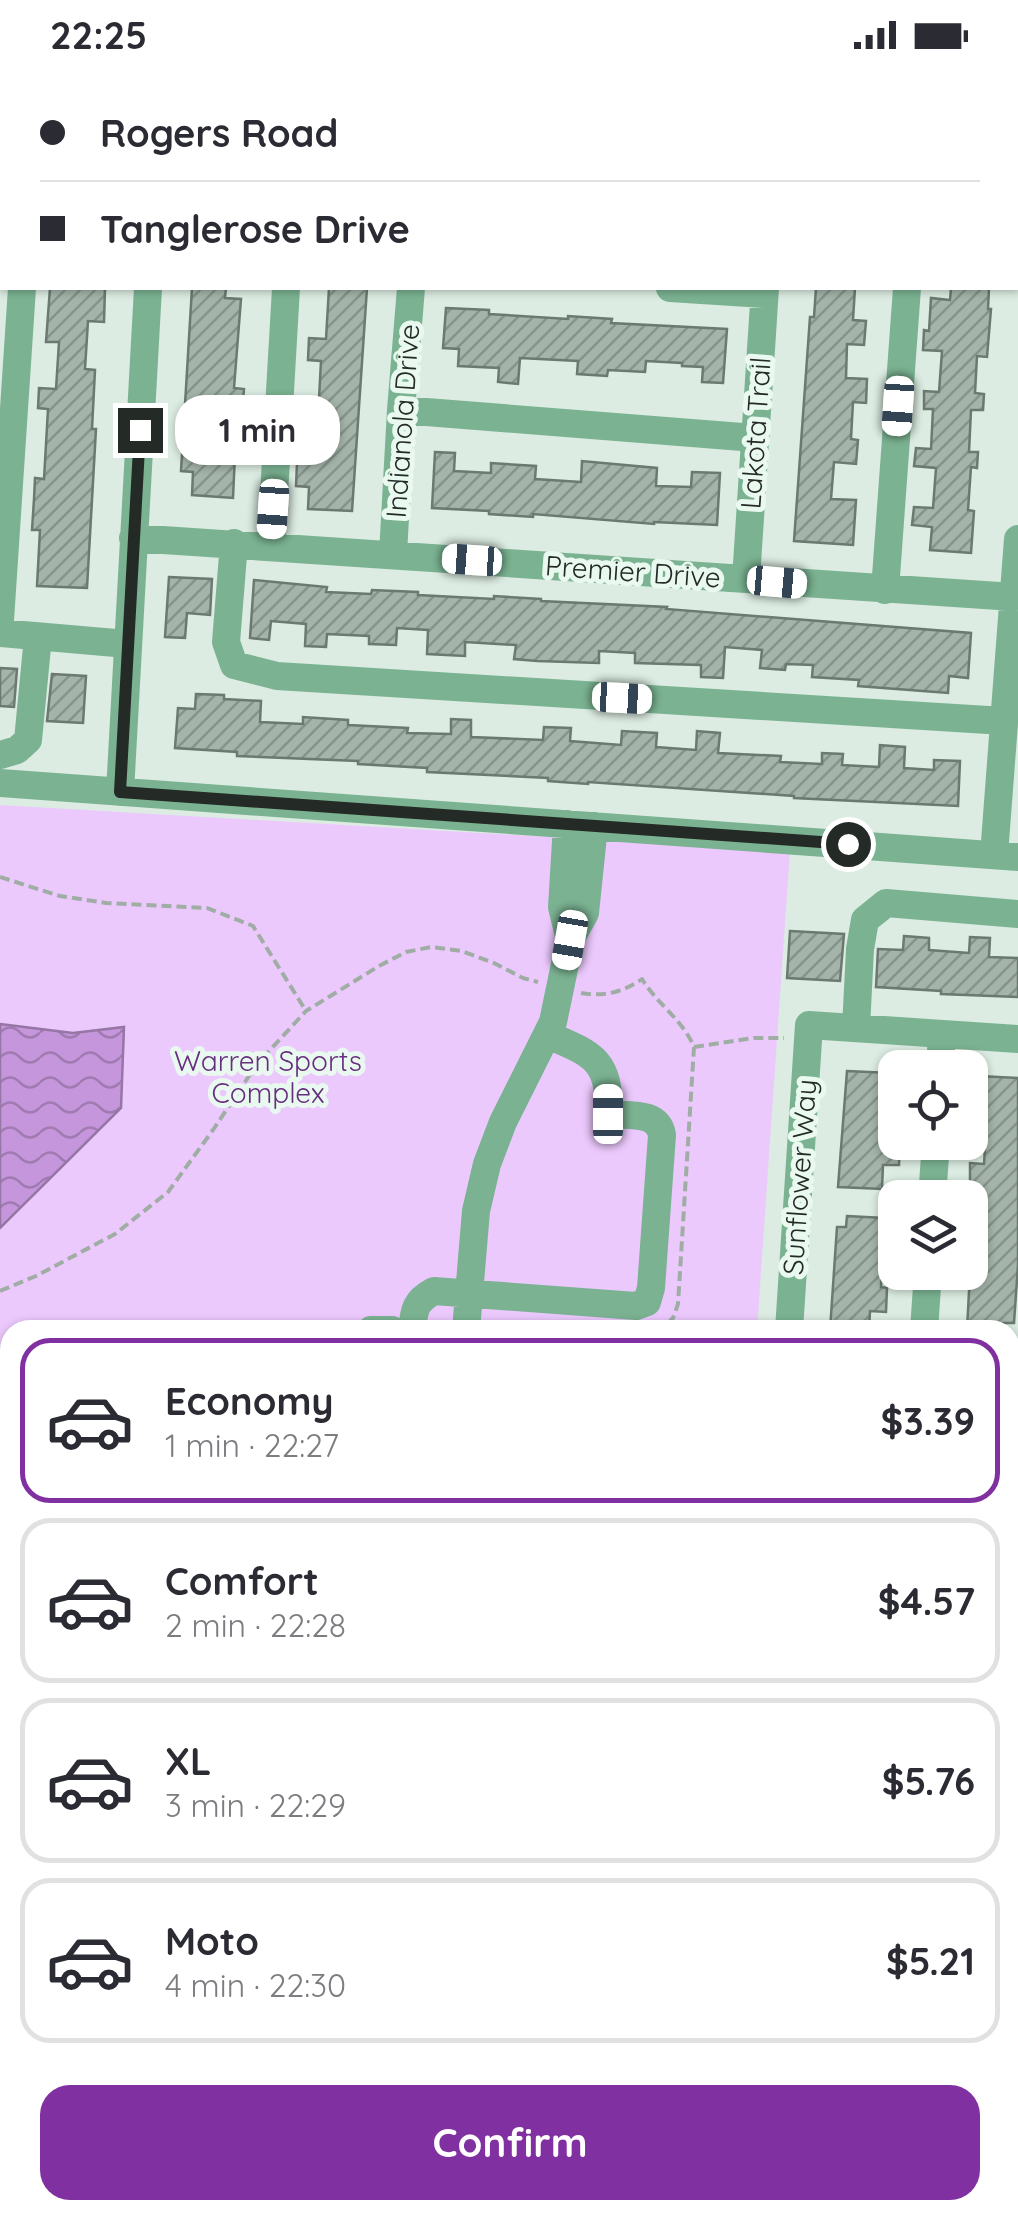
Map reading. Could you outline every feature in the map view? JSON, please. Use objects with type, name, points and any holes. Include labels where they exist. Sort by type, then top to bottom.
[{"type":"street","points":[[0,620],[22,290]]},
{"type":"street","points":[[120,792],[148,290]]},
{"type":"street","points":[[271,546],[286,290]]},
{"type":"street","name":"Indianola Drive","points":[[394,554],[411,290]]},
{"type":"street","points":[[733,290],[764,291]]},
{"type":"street","points":[[885,590],[907,290]]},
{"type":"street","name":"Lakota Trail","points":[[746,579],[764,291]]},
{"type":"street","points":[[401,410],[755,438]]},
{"type":"street","name":"Premier Drive","points":[[134,538],[1014,597]]},
{"type":"street","points":[[0,783],[1006,856],[1018,538]]},
{"type":"street","points":[[234,543],[226,642],[234,665],[278,676],[1009,708]]},
{"type":"street","points":[[0,634],[127,644]]},
{"type":"street","points":[[0,755],[17,750],[28,740],[38,636]]},
{"type":"street","points":[[467,1320],[476,1211],[487,1164],[548,1035],[562,989],[570,940],[585,913],[580,825]]},
{"type":"street","points":[[856,1028],[864,920],[886,903],[1018,914]]},
{"type":"street","points":[[809,1030],[856,1028],[1018,1039]]},
{"type":"street","name":"Sunflower Way","points":[[790,1320],[809,1030]]},
{"type":"street","points":[[941,1050],[942,1034]]},
{"type":"street","points":[[413,1320],[422,1297],[434,1292],[636,1306],[647,1302],[660,1125],[654,1118],[608,1114],[608,1085],[600,1065],[583,1050],[548,1035]]},
{"type":"street","points":[[925,1320],[927,1290]]},
{"type":"path","points":[[0,877],[60,896],[106,903],[208,908],[253,926],[306,1011]]},
{"type":"path","points":[[0,1291],[116,1234],[168,1192],[257,1064],[306,1011],[406,952],[430,946],[462,951],[523,978],[595,996],[614,993],[642,978]]},
{"type":"path","points":[[694,1047],[809,1030]]},
{"type":"green space","name":"Warren Sports Complex","points":[[0,805],[790,851],[758,1320],[0,1320]]},
{"type":"water","points":[[0,1024],[73,1033],[124,1027],[121,1108],[0,1228]]},
{"type":"building","points":[[50,290],[105,290],[104,322],[88,321],[85,369],[95,370],[92,429],[96,429],[87,588],[37,586],[40,530],[32,530],[35,478],[44,479],[48,409],[38,408],[39,388],[56,389],[59,342],[46,342]]},
{"type":"building","points":[[192,290],[226,290],[225,298],[241,299],[234,388],[244,389],[240,434],[236,433],[233,498],[192,495],[193,472],[181,471]]},
{"type":"building","points":[[329,290],[367,290],[352,511],[308,509],[309,487],[296,486],[297,463],[309,464],[311,424],[302,424],[304,398],[319,399],[321,361],[308,360],[309,338],[326,339]]},
{"type":"building","points":[[816,290],[855,290],[853,320],[866,321],[864,345],[847,344],[846,378],[867,379],[866,403],[853,402],[851,439],[858,440],[856,464],[834,462],[831,499],[856,500],[853,545],[794,541],[810,317],[814,317]]},
{"type":"building","points":[[951,290],[989,290],[987,357],[977,356],[975,393],[984,394],[983,410],[971,410],[969,452],[978,452],[977,468],[971,467],[968,510],[974,511],[971,553],[930,550],[932,527],[912,525],[914,507],[933,508],[936,468],[914,466],[916,448],[931,449],[933,409],[924,409],[924,391],[939,392],[942,351],[923,350],[924,330],[929,331],[931,298],[950,300]]},
{"type":"building","points":[[446,308],[727,329],[723,383],[702,382],[703,367],[682,363],[646,361],[645,372],[608,370],[607,376],[577,374],[578,361],[520,358],[518,384],[498,382],[499,368],[458,366],[459,349],[443,348]]},
{"type":"building","points":[[435,452],[455,453],[454,471],[491,473],[491,463],[536,466],[535,479],[581,482],[582,461],[657,468],[656,486],[691,487],[692,472],[720,473],[717,525],[432,508]]},
{"type":"building","points":[[169,577],[212,579],[210,615],[187,613],[185,638],[165,637]]},
{"type":"building","points":[[254,580],[327,587],[326,592],[371,594],[372,590],[494,596],[971,633],[968,678],[949,676],[948,693],[858,686],[859,680],[812,677],[813,665],[786,664],[785,670],[760,668],[762,650],[725,647],[723,678],[701,677],[701,665],[635,663],[635,653],[599,651],[599,663],[537,661],[514,659],[516,645],[465,642],[465,656],[427,654],[428,630],[397,628],[396,645],[369,644],[369,636],[327,634],[326,647],[305,646],[306,624],[271,621],[269,640],[250,638]]},
{"type":"building","points":[[0,668],[17,669],[14,707],[0,706]]},
{"type":"building","points":[[52,674],[86,676],[83,723],[47,721]]},
{"type":"building","points":[[196,694],[261,701],[260,722],[303,724],[303,717],[348,720],[348,725],[408,728],[407,733],[451,734],[451,719],[471,720],[471,737],[543,740],[544,727],[571,728],[570,741],[621,745],[622,731],[657,733],[656,747],[696,750],[697,731],[720,733],[718,753],[781,756],[780,762],[822,764],[822,753],[843,754],[842,765],[879,767],[880,745],[905,747],[904,768],[934,770],[934,760],[960,761],[958,806],[588,784],[175,748],[178,708],[195,709]]},
{"type":"building","points":[[790,931],[844,934],[840,981],[787,978]]},
{"type":"building","points":[[904,936],[929,938],[929,950],[969,953],[970,937],[990,938],[989,957],[1018,958],[1018,997],[876,987],[878,949],[903,950]]},
{"type":"building","points":[[847,1071],[878,1072],[878,1160],[899,1160],[899,1165],[883,1165],[878,1189],[838,1187]]},
{"type":"building","points":[[988,1076],[1018,1078],[1014,1320],[968,1320],[969,1290],[988,1290],[988,1180],[970,1180],[970,1163],[984,1164],[988,1160]]},
{"type":"building","points":[[847,1216],[878,1218],[878,1290],[887,1290],[886,1312],[870,1311],[870,1320],[831,1320],[837,1227],[846,1227]]},
{"type":"route","points":[[140,430],[120,792],[848,844]]}]
